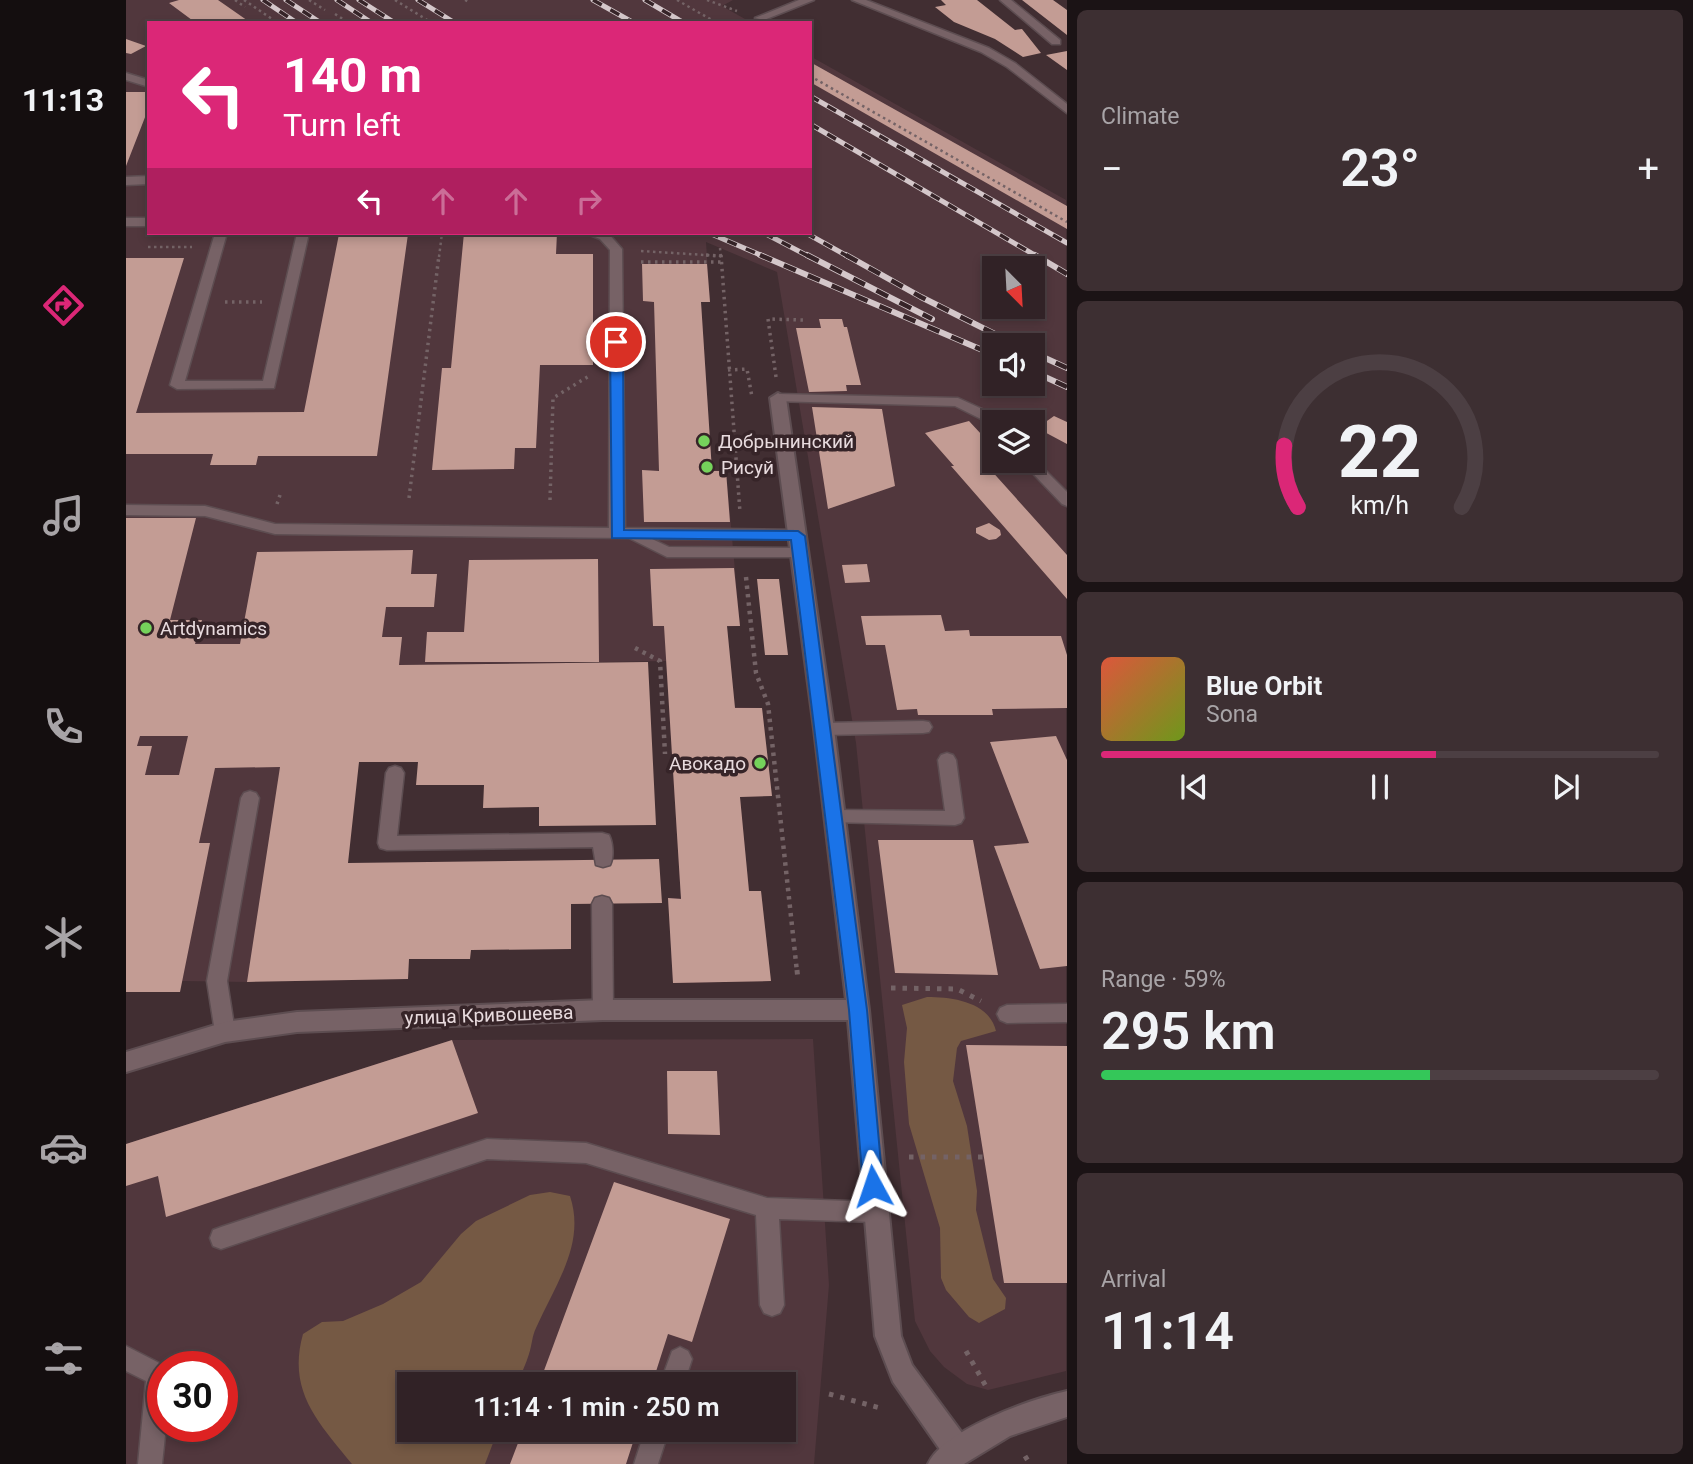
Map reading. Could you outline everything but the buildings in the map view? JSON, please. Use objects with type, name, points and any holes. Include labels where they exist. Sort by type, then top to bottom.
[{"type":"street","points":[[778,398],[835,817],[858,1010],[888,1336],[892,1350],[902,1373],[950,1457],[1007,1423],[1066,1404]]},
{"type":"street","name":"улица Кривошеева","points":[[126,1062],[225,1032],[297,1022],[603,1010],[858,1010]]},
{"type":"lane","points":[[760,18],[809,0]]},
{"type":"lane","points":[[1006,0],[1056,42]]},
{"type":"lane","points":[[859,1],[985,50],[1011,65],[1066,110]]},
{"type":"lane","points":[[126,76],[147,83]]},
{"type":"lane","points":[[126,181],[147,180]]},
{"type":"lane","points":[[126,222],[147,220]]},
{"type":"lane","points":[[219,235],[177,385],[269,385],[303,235]]},
{"type":"lane","points":[[600,235],[616,249],[624,535]]},
{"type":"lane","points":[[778,398],[958,402],[982,414]]},
{"type":"lane","points":[[1039,473],[1066,502]]},
{"type":"lane","points":[[126,510],[205,511],[275,528],[302,530],[624,535],[667,552],[743,544],[799,544]]},
{"type":"lane","points":[[824,729],[923,727]]},
{"type":"lane","points":[[835,817],[956,818],[947,760]]},
{"type":"lane","points":[[395,773],[387,843],[602,840],[603,860]]},
{"type":"lane","points":[[225,1032],[217,981],[250,798]]},
{"type":"lane","points":[[602,904],[603,1010]]},
{"type":"lane","points":[[1007,1014],[1066,1013]]},
{"type":"lane","points":[[221,1238],[487,1149],[586,1153],[767,1208],[875,1212]]},
{"type":"lane","points":[[767,1208],[772,1305]]},
{"type":"lane","points":[[126,1358],[159,1375],[150,1464]]},
{"type":"lane","points":[[676,1372],[680,1359]]},
{"type":"lane","points":[[646,1464],[653,1442]]},
{"type":"path","points":[[235,0],[245,7]]},
{"type":"path","points":[[244,0],[275,21]]},
{"type":"path","points":[[309,0],[325,10]]},
{"type":"path","points":[[395,0],[429,21]]},
{"type":"path","points":[[677,0],[714,21]]},
{"type":"path","points":[[707,0],[744,14]]},
{"type":"path","points":[[335,14],[345,21]]},
{"type":"path","points":[[812,77],[1066,222]]},
{"type":"path","points":[[409,498],[442,235]]},
{"type":"path","points":[[139,247],[202,247]]},
{"type":"path","points":[[720,248],[728,370],[756,673],[768,704],[801,1010]]},
{"type":"path","points":[[640,251],[721,259]]},
{"type":"path","points":[[636,262],[721,259]]},
{"type":"path","points":[[201,302],[288,302]]},
{"type":"path","points":[[728,370],[747,369],[752,398],[778,398],[768,319],[804,320]]},
{"type":"path","points":[[551,500],[553,398],[598,371]]},
{"type":"path","points":[[635,648],[660,661],[665,754]]},
{"type":"path","points":[[891,988],[957,989]]},
{"type":"path","points":[[909,1157],[985,1157]]},
{"type":"path","points":[[966,1352],[988,1390]]},
{"type":"path","points":[[829,1394],[884,1409]]},
{"type":"path","points":[[1025,1456],[1030,1464]]},
{"type":"shaded area","points":[[126,0],[733,0],[722,6],[748,21],[147,21],[147,235],[812,235],[812,57],[1066,200],[1066,1371],[988,1390],[967,1384],[944,1367],[930,1351],[915,1321],[856,743],[777,272],[706,242],[710,302],[701,302],[712,470],[726,471],[740,626],[727,627],[735,707],[762,708],[772,796],[740,797],[749,891],[761,891],[771,981],[673,983],[668,898],[681,898],[666,661],[400,665],[247,982],[182,981],[126,992]]},
{"type":"shaded area","points":[[927,997],[948,998],[978,1007],[992,1021],[996,1031],[961,1041],[957,1048],[953,1081],[967,1126],[977,1191],[976,1210],[993,1279],[1006,1298],[1005,1309],[979,1323],[969,1317],[946,1290],[941,1278],[940,1228],[909,1124],[904,1062],[907,1028],[902,1005]]},
{"type":"shaded area","points":[[813,1039],[829,1285],[814,1464],[126,1464],[126,1144],[452,1040]]},
{"type":"shaded area","points":[[550,1192],[570,1196],[574,1231],[566,1264],[535,1331],[522,1372],[397,1372],[397,1442],[493,1442],[485,1464],[352,1464],[309,1405],[299,1372],[303,1334],[322,1322],[343,1321],[383,1304],[421,1282],[461,1234],[476,1221],[530,1195]]},
{"type":"railway","points":[[263,0],[294,21]]},
{"type":"railway","points":[[286,0],[318,21]]},
{"type":"railway","points":[[337,0],[369,21]]},
{"type":"railway","points":[[359,0],[392,21]]},
{"type":"railway","points":[[418,0],[452,21]]},
{"type":"railway","points":[[593,0],[630,21]]},
{"type":"railway","points":[[645,0],[681,21]]},
{"type":"railway","points":[[812,97],[1067,243]]},
{"type":"railway","points":[[812,125],[1036,256]]},
{"type":"railway","points":[[714,235],[765,257]]},
{"type":"railway","points":[[768,235],[810,257]]},
{"type":"railway","points":[[810,235],[849,257]]},
{"type":"railway","points":[[760,255],[982,350]]},
{"type":"railway","points":[[807,255],[932,319]]},
{"type":"railway","points":[[846,255],[993,333]]},
{"type":"railway","points":[[1035,255],[1067,274]]},
{"type":"railway","points":[[1045,358],[1067,368]]},
{"type":"railway","points":[[1045,377],[1067,387]]},
{"type":"place","name":"Добрынинский","points":[[704,441]]},
{"type":"place","name":"Рисуй","points":[[707,467]]},
{"type":"place","name":"Artdynamics","points":[[146,628]]},
{"type":"place","name":"Авокадо","points":[[760,763]]},
{"type":"route","points":[[616,342],[617,535],[798,536],[858,1010],[873,1186]]}]
